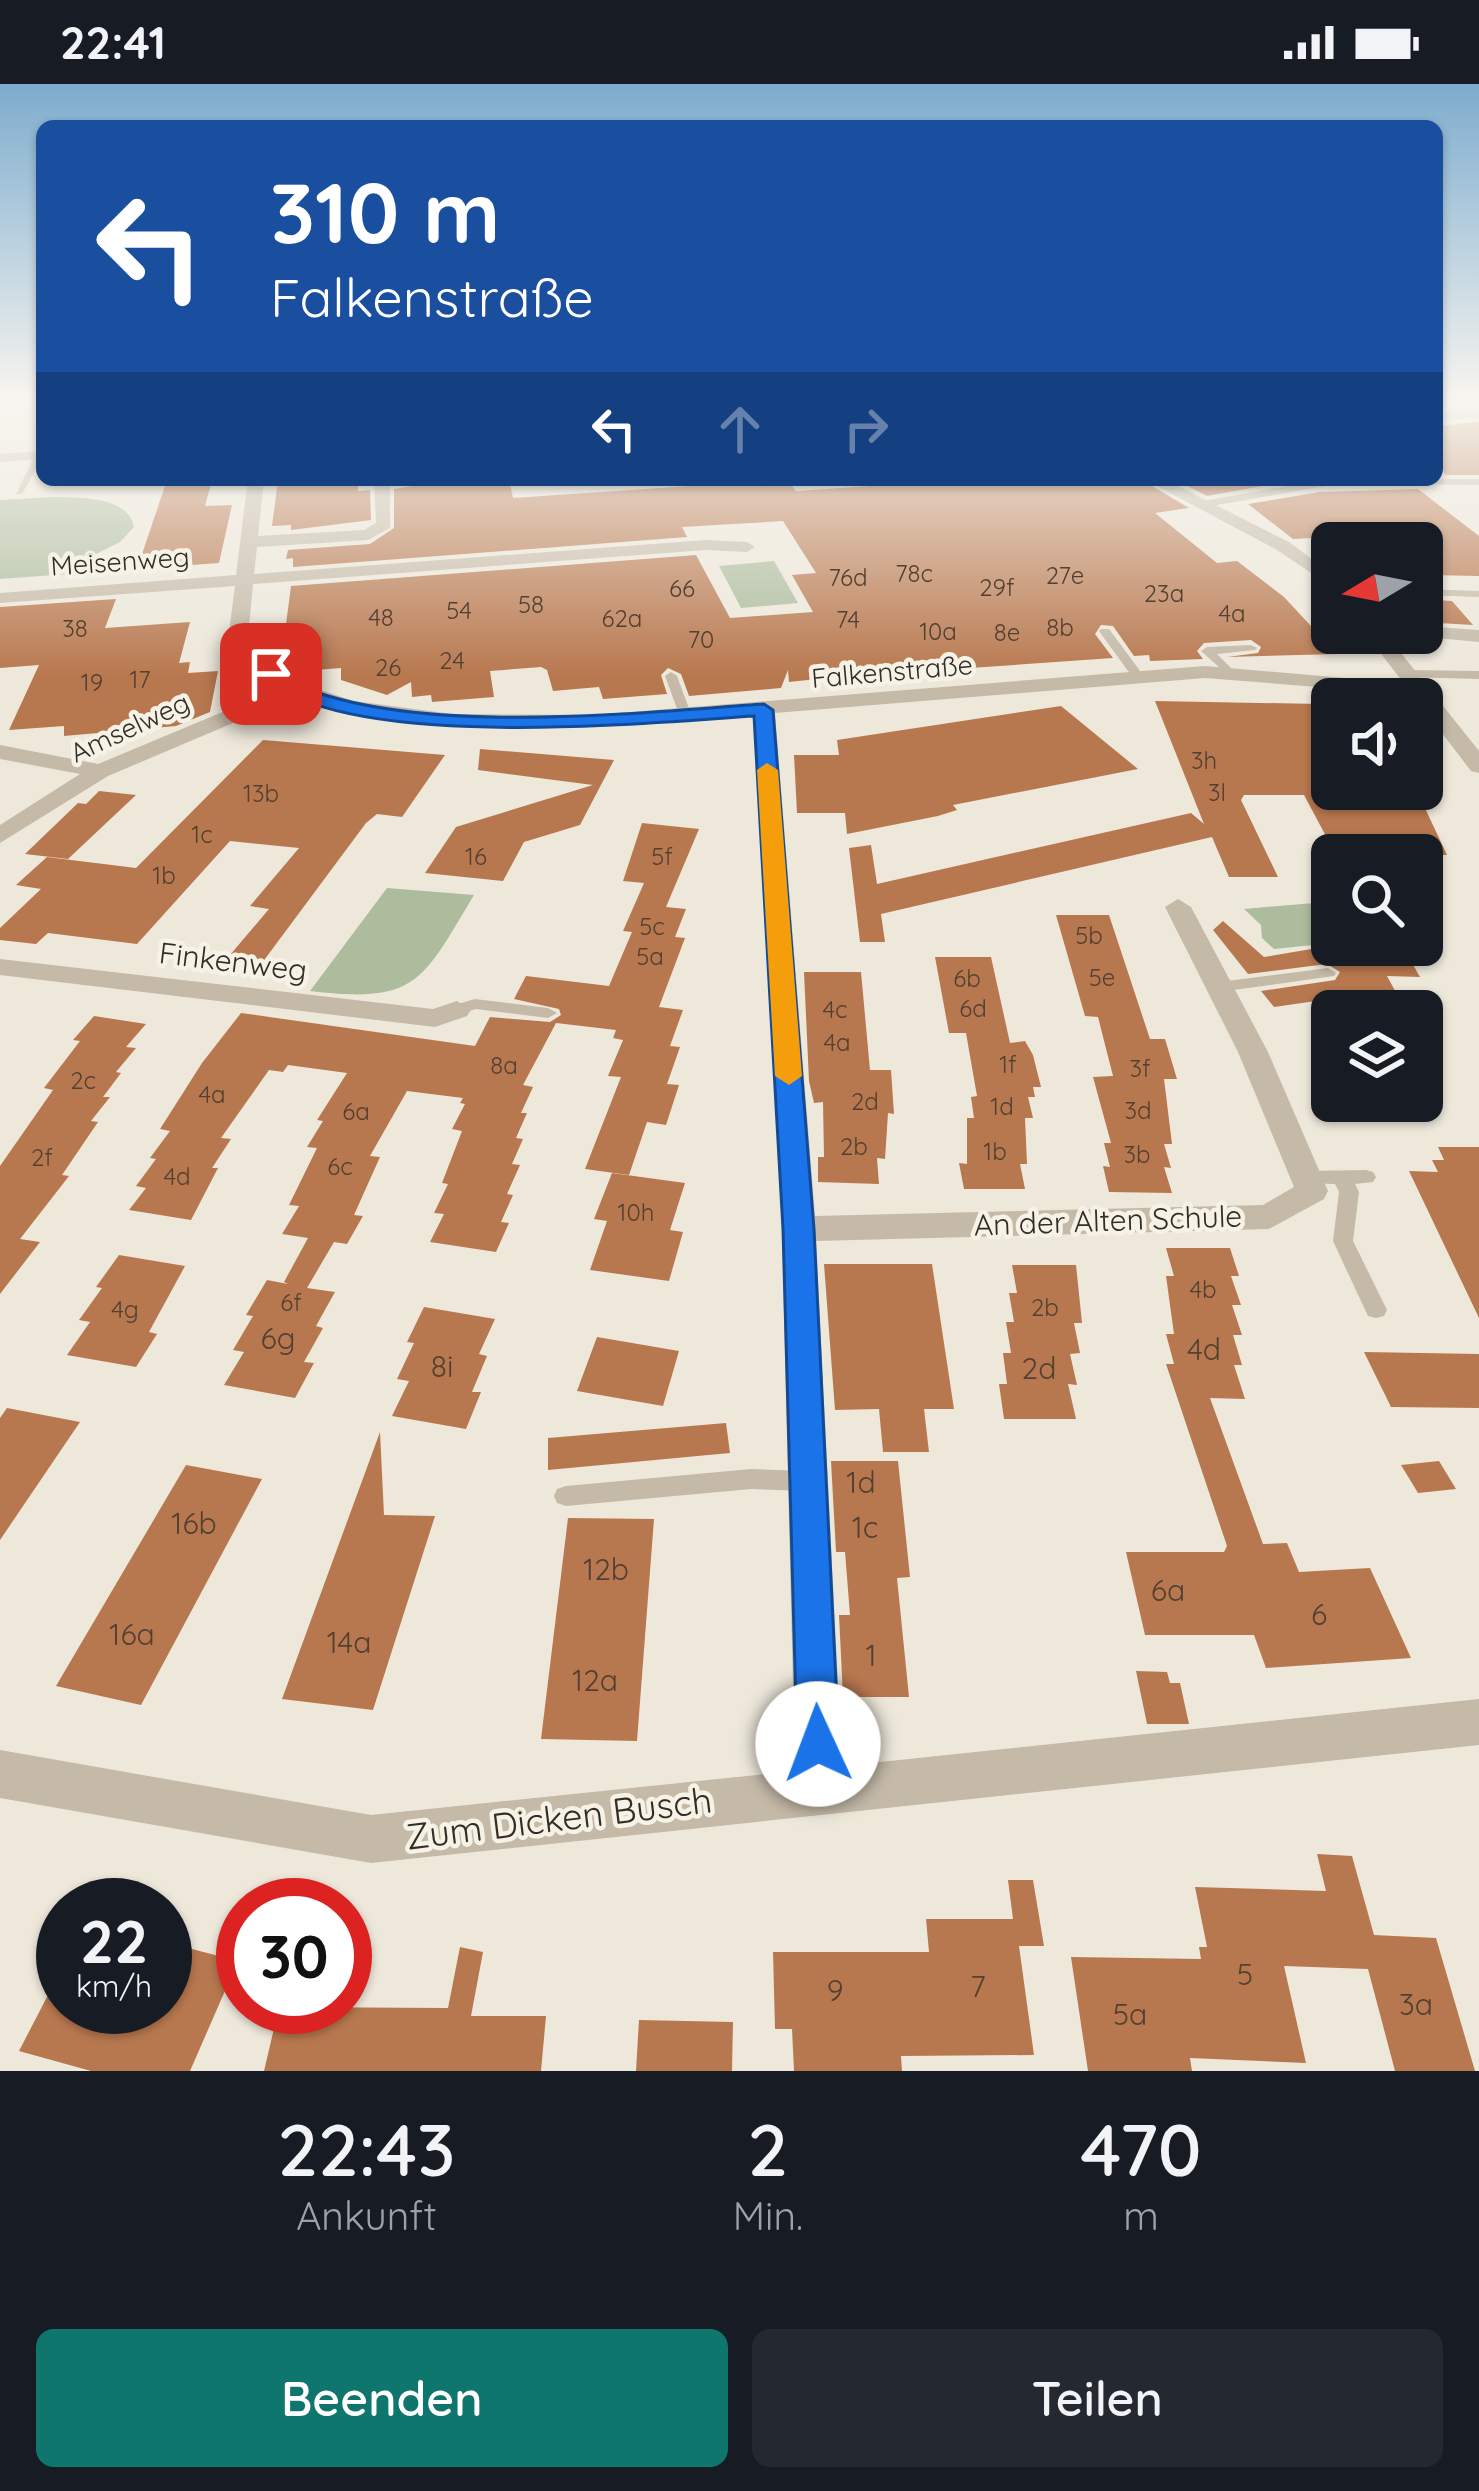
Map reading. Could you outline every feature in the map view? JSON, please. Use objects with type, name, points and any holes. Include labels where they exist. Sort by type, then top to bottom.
[{"type":"street","points":[[243,579],[255,491]]},
{"type":"street","points":[[250,542],[368,535],[384,525],[382,491]]},
{"type":"street","points":[[1175,491],[1283,546],[1311,567]]},
{"type":"street","points":[[1200,503],[1281,491]]},
{"type":"street","name":"Meisenweg","points":[[0,598],[747,547]]},
{"type":"street","name":"Falkenstraße","points":[[243,579],[238,640],[249,657],[293,690],[369,710],[494,722],[764,710],[1228,672],[1339,678]]},
{"type":"street","points":[[1443,633],[1479,636]]},
{"type":"street","points":[[1392,654],[1410,678]]},
{"type":"street","name":"Amselweg","points":[[0,836],[100,771],[293,690]]},
{"type":"street","points":[[764,710],[799,1229],[819,1788]]},
{"type":"street","points":[[1443,720],[1479,766]]},
{"type":"street","points":[[0,752],[100,771]]},
{"type":"street","points":[[1178,907],[1306,1178]]},
{"type":"street","name":"Finkenweg","points":[[0,968],[435,1018],[457,1010]]},
{"type":"street","name":"An der Alten Schule","points":[[799,1229],[1269,1216],[1312,1191],[1306,1178]]},
{"type":"street","name":"Zum Dicken Busch","points":[[0,1774],[371,1839],[819,1788],[1479,1722]]},
{"type":"lane","points":[[1443,592],[1479,593]]},
{"type":"lane","points":[[1105,631],[1140,679]]},
{"type":"lane","points":[[1228,672],[1207,651],[1251,648]]},
{"type":"lane","points":[[1443,679],[1479,675]]},
{"type":"lane","points":[[671,676],[685,714]]},
{"type":"lane","points":[[1219,987],[1328,973]]},
{"type":"lane","points":[[457,1010],[475,1004],[548,1012]]},
{"type":"lane","points":[[1306,1178],[1366,1177]]},
{"type":"lane","points":[[1342,1178],[1348,1192],[1343,1241],[1376,1310]]},
{"type":"lane","points":[[566,1496],[751,1479],[808,1481]]},
{"type":"green space","points":[[55,497],[113,504],[123,509],[134,527],[120,542],[88,558],[82,573],[0,579],[0,500]]},
{"type":"green space","points":[[774,561],[798,603],[741,608],[719,566]]},
{"type":"green space","points":[[387,888],[474,895],[442,948],[413,980],[374,994],[310,991]]},
{"type":"green space","points":[[1311,903],[1311,945],[1274,949],[1262,938],[1261,925],[1244,909]]},
{"type":"building","points":[[163,491],[209,491],[205,506],[232,505],[219,563],[137,569]]},
{"type":"building","points":[[277,491],[370,491],[371,520],[291,530],[291,525],[272,526]]},
{"type":"building","points":[[394,491],[511,491],[513,498],[620,491],[1160,491],[1189,508],[1155,513],[1217,563],[1237,561],[1284,597],[1311,626],[1311,654],[1337,654],[1227,657],[1258,653],[1261,647],[1251,640],[1204,643],[1197,651],[1203,659],[1150,661],[1149,655],[1134,656],[1113,626],[1101,625],[1095,634],[1113,658],[970,668],[966,663],[789,682],[788,670],[781,688],[689,696],[681,674],[668,668],[661,675],[667,694],[603,699],[599,687],[553,691],[547,670],[541,667],[490,671],[494,697],[432,702],[431,695],[412,697],[411,682],[387,695],[341,680],[341,668],[303,671],[300,631],[285,632],[291,586],[696,555],[730,618],[813,612],[792,575],[816,573],[783,521],[682,527],[687,537],[293,567],[293,558],[286,559],[288,550],[370,544],[394,528]]},
{"type":"building","points":[[1197,491],[1236,491],[1207,496]]},
{"type":"building","points":[[1420,491],[1479,536],[1479,576],[1443,575],[1443,522],[1311,522],[1311,538],[1293,539],[1248,504],[1320,492]]},
{"type":"building","points":[[116,599],[105,628],[190,622],[179,663],[190,662],[188,673],[218,671],[210,712],[176,726],[64,736],[64,726],[9,730],[39,665],[0,668],[0,607]]},
{"type":"building","points":[[1443,600],[1452,601],[1473,625],[1443,623]]},
{"type":"building","points":[[1155,701],[1311,704],[1311,808],[1304,795],[1244,795],[1241,800],[1278,877],[1229,877],[1212,837],[881,914],[885,942],[860,942],[849,848],[871,845],[877,884],[1191,813],[1204,824]]},
{"type":"building","points":[[1061,706],[1138,769],[953,805],[957,810],[938,816],[847,834],[845,813],[797,813],[794,755],[839,755],[837,740]]},
{"type":"building","points":[[263,740],[445,755],[402,817],[377,814],[366,823],[259,967],[224,962],[269,909],[250,906],[299,848],[230,841],[137,944],[48,933],[36,944],[0,940],[0,928],[41,889],[16,885],[47,857],[136,868]]},
{"type":"building","points":[[480,749],[614,760],[580,825],[524,842],[503,881],[425,873],[456,827],[593,785],[478,770]]},
{"type":"building","points":[[99,791],[136,795],[68,859],[25,854],[78,803],[86,804]]},
{"type":"building","points":[[1312,810],[1426,810],[1437,834],[1325,834]]},
{"type":"building","points":[[642,823],[699,829],[666,907],[686,909],[675,937],[685,938],[659,1007],[683,1010],[670,1046],[680,1047],[667,1084],[679,1085],[666,1125],[647,1122],[629,1175],[585,1169],[621,1077],[608,1076],[623,1040],[613,1038],[616,1030],[556,1023],[523,1085],[533,1087],[521,1113],[527,1113],[516,1138],[523,1139],[512,1164],[520,1165],[501,1222],[509,1223],[496,1252],[430,1242],[444,1214],[434,1213],[448,1184],[442,1183],[462,1131],[452,1129],[465,1104],[460,1103],[463,1098],[407,1091],[370,1156],[380,1157],[354,1215],[363,1216],[347,1244],[334,1242],[307,1288],[335,1292],[316,1326],[323,1328],[304,1362],[314,1363],[295,1398],[224,1385],[244,1352],[233,1350],[253,1316],[246,1315],[267,1280],[288,1284],[284,1282],[308,1238],[282,1234],[299,1206],[289,1205],[317,1148],[307,1147],[323,1121],[317,1120],[347,1073],[288,1065],[283,1072],[269,1070],[221,1138],[231,1139],[212,1168],[218,1168],[191,1220],[129,1210],[146,1188],[136,1186],[156,1159],[150,1158],[170,1131],[160,1129],[202,1063],[241,1013],[475,1046],[490,1017],[550,1022],[561,1015],[559,1009],[514,999],[526,976],[609,986],[632,932],[623,931],[644,883],[623,881]]},
{"type":"building","points":[[1056,915],[1109,915],[1150,1039],[1165,1039],[1177,1079],[1164,1079],[1172,1144],[1164,1144],[1171,1168],[1164,1167],[1172,1193],[1109,1192],[1103,1166],[1110,1167],[1104,1143],[1111,1143],[1093,1077],[1113,1076],[1098,1017],[1085,1016]]},
{"type":"building","points":[[1223,921],[1264,957],[1311,949],[1311,966],[1248,974],[1213,930]]},
{"type":"building","points":[[935,957],[991,957],[1010,1043],[1025,1041],[1033,1055],[1041,1087],[1033,1087],[1035,1097],[1028,1097],[1033,1118],[1025,1118],[1027,1164],[1020,1164],[1025,1189],[964,1189],[959,1163],[967,1164],[967,1118],[974,1118],[971,1097],[977,1096],[966,1033],[949,1033]]},
{"type":"building","points":[[1330,966],[1414,966],[1420,977],[1387,976],[1395,990],[1311,990],[1311,1002],[1274,1007],[1261,991],[1335,980],[1340,972]]},
{"type":"building","points":[[804,972],[861,972],[870,1070],[891,1070],[894,1114],[888,1113],[885,1159],[877,1158],[879,1184],[818,1182],[818,1157],[824,1157],[823,1102],[814,1103],[809,1081]]},
{"type":"building","points":[[94,1016],[146,1024],[126,1047],[136,1048],[116,1072],[121,1073],[103,1097],[110,1097],[91,1121],[98,1122],[62,1175],[69,1176],[20,1239],[40,1242],[0,1294],[0,1166],[53,1090],[44,1088],[80,1041],[73,1040]]},
{"type":"building","points":[[1438,1147],[1479,1147],[1479,1318],[1409,1171],[1438,1172],[1432,1160],[1444,1160]]},
{"type":"building","points":[[612,1173],[685,1183],[670,1230],[683,1232],[669,1281],[590,1270],[607,1221],[594,1219]]},
{"type":"building","points":[[1166,1248],[1230,1248],[1239,1276],[1231,1276],[1241,1305],[1232,1305],[1242,1335],[1233,1335],[1242,1365],[1234,1365],[1245,1399],[1210,1398],[1263,1544],[1287,1543],[1299,1572],[1370,1568],[1411,1658],[1266,1668],[1254,1635],[1145,1635],[1126,1552],[1224,1552],[1227,1546],[1166,1364],[1174,1364],[1166,1334],[1174,1334],[1166,1276],[1174,1276]]},
{"type":"building","points":[[119,1255],[185,1266],[149,1332],[157,1334],[136,1367],[67,1355],[90,1322],[79,1320],[102,1288],[96,1287]]},
{"type":"building","points":[[824,1264],[932,1264],[954,1409],[924,1409],[929,1452],[883,1452],[879,1409],[835,1410]]},
{"type":"building","points":[[1012,1265],[1076,1265],[1082,1323],[1074,1323],[1080,1353],[1070,1354],[1077,1385],[1068,1384],[1076,1419],[1004,1419],[999,1384],[1007,1384],[1003,1353],[1011,1353],[1006,1322],[1014,1322],[1009,1293],[1017,1293]]},
{"type":"building","points":[[424,1307],[495,1319],[479,1354],[487,1356],[472,1392],[481,1392],[466,1429],[392,1416],[409,1381],[397,1379],[414,1343],[407,1342]]},
{"type":"building","points":[[597,1337],[679,1351],[663,1406],[577,1391]]},
{"type":"building","points":[[1364,1352],[1479,1354],[1479,1408],[1391,1407]]},
{"type":"building","points":[[7,1408],[80,1422],[0,1540],[0,1418]]},
{"type":"building","points":[[726,1423],[730,1453],[548,1470],[548,1438]]},
{"type":"building","points":[[380,1432],[384,1515],[435,1516],[373,1710],[282,1699]]},
{"type":"building","points":[[831,1461],[898,1461],[910,1577],[897,1578],[909,1697],[843,1697],[839,1615],[850,1615],[845,1552],[836,1552]]},
{"type":"building","points":[[1439,1461],[1456,1489],[1418,1493],[1401,1465]]},
{"type":"building","points":[[186,1465],[262,1479],[141,1705],[56,1686]]},
{"type":"building","points":[[568,1518],[654,1519],[637,1741],[541,1739]]},
{"type":"building","points":[[1136,1671],[1167,1672],[1170,1683],[1180,1683],[1189,1724],[1147,1724]]},
{"type":"building","points":[[1317,1854],[1352,1856],[1374,1935],[1436,1938],[1475,2071],[1395,2071],[1368,1969],[1284,1966],[1306,2063],[1190,2058],[1192,2071],[1088,2071],[1071,1957],[1201,1959],[1199,1947],[1207,1947],[1195,1887],[1326,1891]]},
{"type":"building","points":[[1008,1880],[1033,1880],[1044,1946],[1019,1946],[1034,2055],[901,2056],[902,2071],[794,2071],[792,2029],[775,2029],[773,1952],[929,1952],[926,1919],[1013,1919]]},
{"type":"building","points":[[460,1947],[483,1952],[471,2016],[546,2016],[541,2071],[264,2071],[273,2034],[372,2034],[372,2008],[448,2008]]},
{"type":"building","points":[[192,1949],[216,1955],[216,2011],[190,2071],[91,2071],[19,2051],[36,2018],[36,2034],[192,2034]]},
{"type":"building","points":[[639,2020],[733,2022],[732,2071],[636,2071]]},
{"type":"slow traffic","points":[[767,770],[789,1076]]},
{"type":"route","points":[[271,674],[293,690],[369,710],[485,721],[592,721],[764,710],[799,1229],[818,1744]]}]
